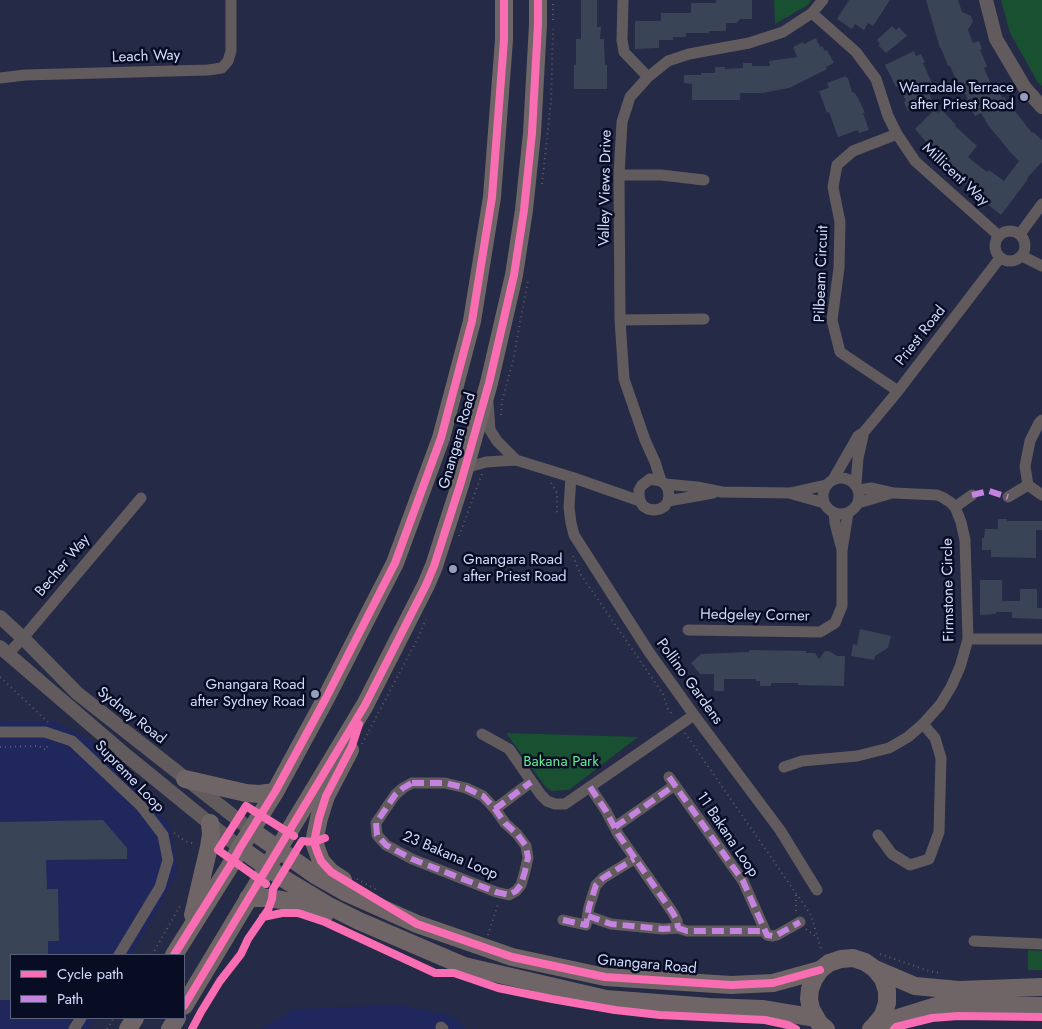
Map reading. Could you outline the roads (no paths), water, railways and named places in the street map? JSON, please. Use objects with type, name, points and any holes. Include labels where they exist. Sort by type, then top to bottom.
[{"type":"main road","name":"Gnangara Road","points":[[504,0],[504,40],[492,197],[472,321],[441,438],[395,563],[326,698],[251,830],[315,875],[345,892],[417,924],[512,957],[606,977],[732,985],[773,983],[820,970],[829,963],[841,958],[854,958],[865,962],[876,961],[915,986],[959,990],[1042,987]]},
{"type":"main road","name":"Gnangara Road","points":[[278,849],[365,705],[429,578],[465,468],[489,383],[514,275],[524,210],[532,133],[538,0]]},
{"type":"main road","points":[[365,705],[352,746],[326,796],[314,842],[321,861],[331,872],[417,924]]},
{"type":"main road","points":[[186,779],[246,793],[274,792]]},
{"type":"main road","points":[[189,933],[210,847],[210,823]]},
{"type":"main road","points":[[175,954],[234,861],[251,830]]},
{"type":"main road","points":[[240,848],[267,868],[328,905],[359,921],[464,966],[606,999],[762,1009],[822,1026]]},
{"type":"main road","points":[[185,1004],[278,849]]},
{"type":"main road","points":[[248,898],[282,900],[326,914],[359,921]]},
{"type":"main road","points":[[873,1027],[883,1015],[887,1003],[883,979],[876,961]]},
{"type":"main road","points":[[820,970],[810,988],[810,994],[811,1009],[822,1026]]},
{"type":"main road","points":[[873,1027],[936,1006],[1042,1006]]},
{"type":"street","name":"Leach Way","points":[[0,78],[222,68],[228,61],[231,51],[231,0]]},
{"type":"street","points":[[623,0],[622,40],[624,52],[648,77]]},
{"type":"street","name":"Valley Views Drive","points":[[654,482],[645,440],[624,378],[620,320],[619,175],[622,122],[630,97],[648,77],[668,61],[689,54],[748,42],[783,32],[812,13],[823,0]]},
{"type":"street","points":[[986,0],[996,39],[1025,88],[1042,107]]},
{"type":"street","name":"Millicent Way","points":[[812,13],[856,52],[876,79],[888,116],[914,161],[998,235]]},
{"type":"street","name":"Pilbeam Circuit","points":[[897,134],[853,151],[837,165],[833,187],[840,222],[839,268],[832,320],[840,352],[898,391]]},
{"type":"street","points":[[619,175],[661,175],[704,180]]},
{"type":"street","points":[[1020,234],[1042,204]]},
{"type":"street","points":[[1009,230],[1020,234],[1025,244],[1022,256],[1012,261],[1000,258],[994,244],[998,235],[1009,230]]},
{"type":"street","points":[[1022,256],[1042,266]]},
{"type":"street","name":"Priest Road","points":[[830,482],[858,436],[864,432],[898,391],[1000,258]]},
{"type":"street","points":[[620,320],[704,319]]},
{"type":"street","points":[[489,383],[488,412],[490,430],[497,441],[516,460]]},
{"type":"street","points":[[1042,420],[1030,441],[1025,466],[1028,485],[1042,495]]},
{"type":"street","name":"Priest Road","points":[[857,487],[858,458],[864,432]]},
{"type":"street","points":[[465,468],[486,462],[516,460],[640,501]]},
{"type":"street","name":"Pollino Gardens","points":[[571,477],[569,507],[574,535],[649,652],[780,830],[817,890]]},
{"type":"street","points":[[668,501],[722,492],[789,493],[830,482],[840,477],[851,480],[857,487],[860,496],[854,509],[848,513],[841,514],[834,513],[828,509],[824,503],[823,496],[830,482]]},
{"type":"street","points":[[612,491],[654,482],[722,492]]},
{"type":"street","points":[[654,482],[668,489],[669,495],[665,506],[654,510],[643,506],[640,501],[639,490],[654,482]]},
{"type":"street","points":[[1008,497],[1028,485]]},
{"type":"street","points":[[857,487],[894,493],[942,497],[954,507],[972,495]]},
{"type":"street","points":[[789,493],[824,503]]},
{"type":"street","points":[[858,503],[894,493]]},
{"type":"street","name":"Becher Way","points":[[4,651],[23,638],[141,498]]},
{"type":"street","name":"Firmstone Circle","points":[[784,767],[802,761],[857,756],[889,748],[908,737],[940,706],[951,688],[960,667],[968,639],[965,540],[962,522],[954,507]]},
{"type":"street","name":"Hedgeley Corner","points":[[834,513],[842,550]]},
{"type":"street","name":"Hedgeley Corner","points":[[688,630],[820,632],[835,623],[842,606],[842,550],[848,513]]},
{"type":"street","name":"Sydney Road","points":[[0,617],[77,693],[251,830]]},
{"type":"street","points":[[968,639],[1042,639]]},
{"type":"street","name":"Sydney Road","points":[[4,651],[127,756],[240,848]]},
{"type":"street","points":[[482,734],[509,749],[541,796],[555,804],[565,804],[694,715]]},
{"type":"street","points":[[878,835],[892,854],[910,865],[930,859],[939,832],[941,758],[935,738],[923,724]]},
{"type":"street","name":"Supreme Loop","points":[[0,732],[45,732],[72,741],[141,806],[163,835],[168,860],[160,888],[120,954]]},
{"type":"street","name":"11 Bakana Loop","points":[[615,827],[672,781],[743,881],[765,931]]},
{"type":"street","points":[[495,809],[531,782]]},
{"type":"street","name":"23 Bakana Loop","points":[[445,783],[466,788],[483,796],[495,809],[526,846],[528,858],[521,885],[509,895],[448,874],[412,859],[386,845],[377,836],[376,823],[395,796],[412,784],[445,783]]},
{"type":"street","points":[[590,787],[618,834],[673,913],[678,928]]},
{"type":"street","points":[[563,920],[586,925],[596,885],[603,878],[634,858]]},
{"type":"street","points":[[588,916],[610,924],[663,929],[678,928],[687,931],[765,931],[767,935],[773,936],[800,922]]},
{"type":"street","points":[[974,941],[1042,944]]},
{"type":"place","name":"Warradale Terrace after Priest Road","points":[[1024,97]]},
{"type":"place","name":"Gnangara Road after Priest Road","points":[[453,569]]},
{"type":"place","name":"Gnangara Road after Sydney Road","points":[[315,694]]},
{"type":"park label","name":"Bakana Park","points":[[561,762]]}]
